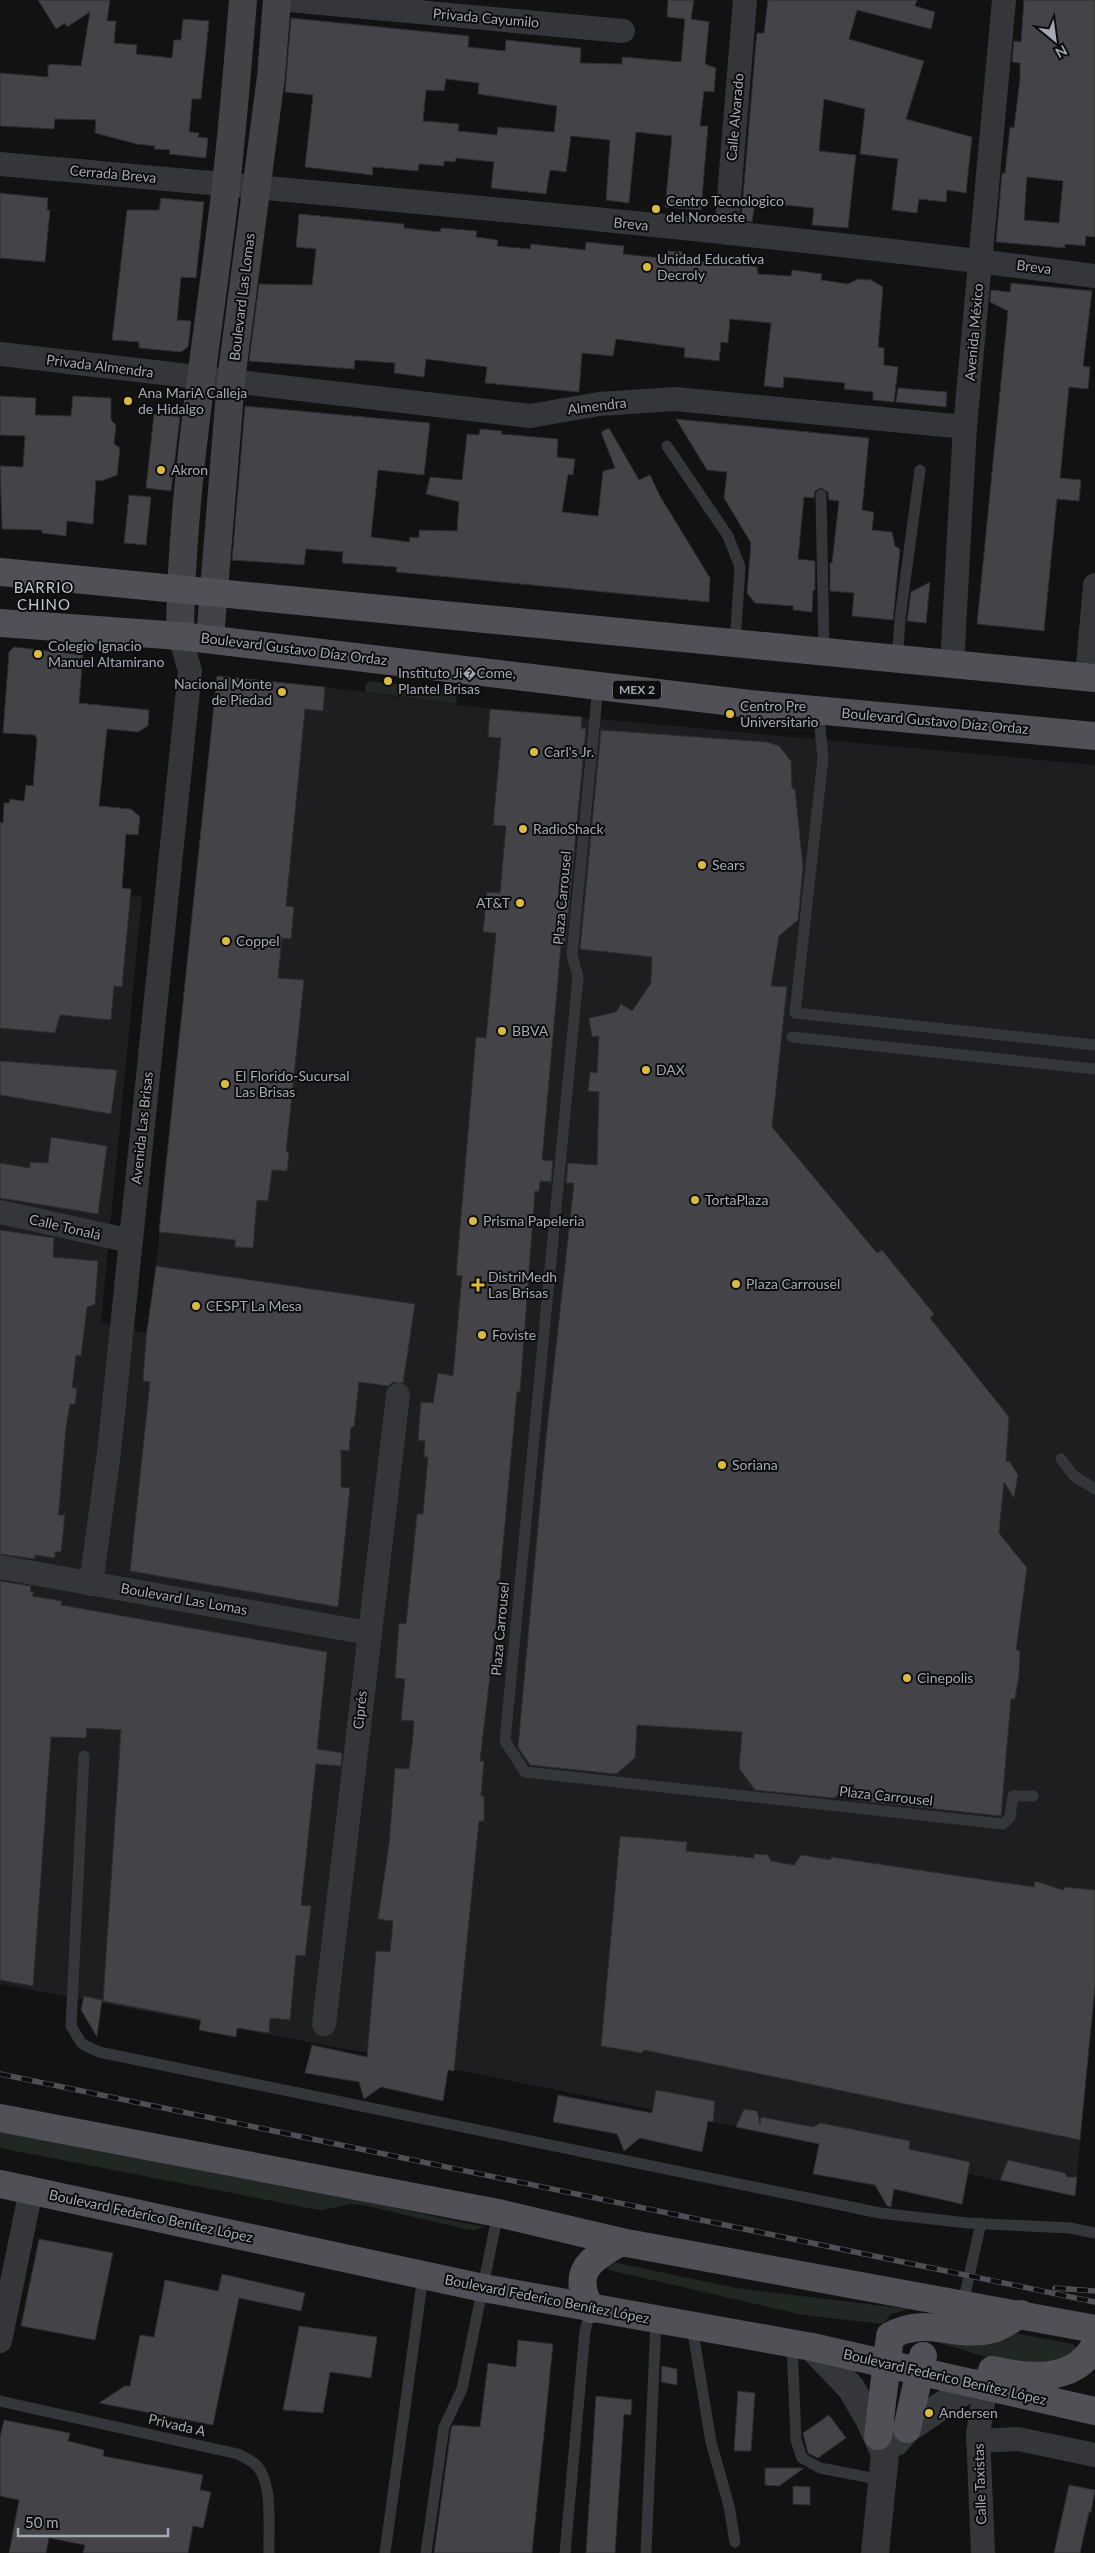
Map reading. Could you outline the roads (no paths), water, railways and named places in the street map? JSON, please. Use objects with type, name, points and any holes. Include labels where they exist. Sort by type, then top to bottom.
[{"type":"main road","points":[[180,636],[180,591],[200,378],[226,184],[243,0]]},
{"type":"main road","name":"Boulevard Las Lomas","points":[[210,639],[231,380],[271,77],[277,0]]},
{"type":"main road","points":[[0,572],[180,591],[1091,677]]},
{"type":"main road","name":"Boulevard Gustavo Díaz Ordaz","points":[[1,628],[180,636],[750,704],[1095,736]]},
{"type":"main road","points":[[0,2118],[498,2214],[621,2242],[1095,2328]]},
{"type":"main road","name":"Boulevard Federico Benítez López","points":[[0,2184],[482,2288],[591,2309],[921,2363],[981,2385],[1095,2411]]},
{"type":"main road","points":[[591,2309],[582,2293],[580,2280],[588,2266],[602,2252],[621,2242]]},
{"type":"main road","points":[[882,2457],[887,2356],[890,2336],[903,2329],[930,2325],[967,2332],[994,2329],[1021,2314]]},
{"type":"main road","points":[[705,2328],[768,2324],[887,2356]]},
{"type":"main road","points":[[908,2429],[921,2363],[1020,2376],[1054,2375],[1068,2370],[1081,2362],[1095,2344]]},
{"type":"street","name":"Privada Cayumilo","points":[[289,0],[623,31]]},
{"type":"street","name":"Calle Alvarado","points":[[726,233],[745,0]]},
{"type":"street","name":"Avenida México","points":[[952,665],[965,427],[1004,0]]},
{"type":"street","name":"Cerrada Breva","points":[[0,164],[256,187]]},
{"type":"street","name":"Breva","points":[[256,187],[726,233],[980,260],[1095,276]]},
{"type":"street","name":"Privada Almendra","points":[[0,354],[231,380]]},
{"type":"street","name":"Almendra","points":[[231,380],[530,416],[599,404],[675,398],[965,427]]},
{"type":"street","points":[[1091,677],[1095,585]]},
{"type":"street","name":"Avenida Las Brisas","points":[[91,1584],[109,1452],[190,671],[180,636]]},
{"type":"street","name":"Avenida Las Brisas","points":[[190,671],[210,639]]},
{"type":"street","name":"Calle Tonalá","points":[[0,1212],[130,1241]]},
{"type":"street","name":"Ciprés","points":[[324,2024],[351,1804],[368,1633],[398,1395]]},
{"type":"street","name":"Boulevard Las Lomas","points":[[0,1567],[210,1603],[368,1633]]},
{"type":"street","points":[[0,2341],[32,2190]]},
{"type":"street","points":[[802,2345],[844,2378],[882,2457],[874,2553]]},
{"type":"street","points":[[882,2457],[908,2429],[981,2385]]},
{"type":"street","name":"Calle Taxistas","points":[[981,2385],[978,2441],[983,2553]]},
{"type":"street","points":[[978,2441],[1018,2439],[1095,2455]]},
{"type":"lane","points":[[667,446],[728,536],[740,567],[735,644]]},
{"type":"lane","points":[[897,660],[900,619],[920,470]]},
{"type":"lane","points":[[822,495],[824,652]]},
{"type":"lane","name":"Plaza Carrousel","points":[[598,686],[572,955],[578,977],[505,1741],[525,1772],[1003,1824],[1010,1817],[1013,1796],[1033,1796]]},
{"type":"lane","points":[[818,709],[823,758],[796,1013],[1095,1045]]},
{"type":"lane","points":[[792,1037],[1095,1069]]},
{"type":"lane","points":[[1061,1459],[1074,1476],[1095,1489]]},
{"type":"lane","points":[[84,1756],[71,2026],[82,2044],[109,2054],[880,2213],[981,2223],[1070,2228],[1095,2233]]},
{"type":"lane","points":[[426,2553],[444,2427],[462,2389],[498,2214]]},
{"type":"lane","points":[[962,2304],[981,2223]]},
{"type":"lane","points":[[385,2553],[423,2276]]},
{"type":"lane","points":[[565,2553],[585,2331],[591,2309]]},
{"type":"lane","points":[[646,2553],[656,2320]]},
{"type":"lane","points":[[705,2328],[711,2442],[729,2506],[736,2542]]},
{"type":"lane","points":[[802,2345],[795,2434],[802,2458],[820,2468],[882,2457]]},
{"type":"lane","name":"Privada A","points":[[0,2401],[238,2454],[255,2463],[264,2475],[268,2494],[268,2553]]},
{"type":"railway","points":[[0,2074],[1095,2302]]},
{"type":"railway","points":[[1055,2288],[1095,2291]]},
{"type":"place","name":"Centro Tecnologico del Noroeste","points":[[656,209]]},
{"type":"place","name":"Unidad Educativa Decroly","points":[[647,267]]},
{"type":"place","name":"Ana MariA Calleja de Hidalgo","points":[[128,401]]},
{"type":"place","name":"Akron","points":[[161,470]]},
{"type":"place","name":"Colegio Ignacio Manuel Altamirano","points":[[38,654]]},
{"type":"place","name":"Instituto Ji�Come, Plantel Brisas","points":[[388,681]]},
{"type":"place","name":"Nacional Monte de Piedad","points":[[282,692]]},
{"type":"place","name":"Centro Pre Universitario","points":[[730,714]]},
{"type":"place","name":"Carl's Jr.","points":[[534,752]]},
{"type":"place","name":"RadioShack","points":[[523,829]]},
{"type":"place","name":"Sears","points":[[702,865]]},
{"type":"place","name":"AT&T","points":[[520,903]]},
{"type":"place","name":"Coppel","points":[[226,941]]},
{"type":"place","name":"BBVA","points":[[502,1031]]},
{"type":"place","name":"DAX","points":[[646,1070]]},
{"type":"place","name":"El Florido-Sucursal Las Brisas","points":[[225,1084]]},
{"type":"place","name":"TortaPlaza","points":[[695,1200]]},
{"type":"place","name":"Prisma Papeleria","points":[[473,1221]]},
{"type":"place","name":"Plaza Carrousel","points":[[736,1284]]},
{"type":"place","name":"DistriMedh Las Brisas","points":[[478,1285]]},
{"type":"place","name":"CESPT La Mesa","points":[[196,1306]]},
{"type":"place","name":"Foviste","points":[[482,1335]]},
{"type":"place","name":"Soriana","points":[[722,1465]]},
{"type":"place","name":"Cinepolis","points":[[907,1678]]},
{"type":"place","name":"Andersen","points":[[929,2413]]},
{"type":"district","name":"BARRIO CHINO","points":[[44,596]]}]
